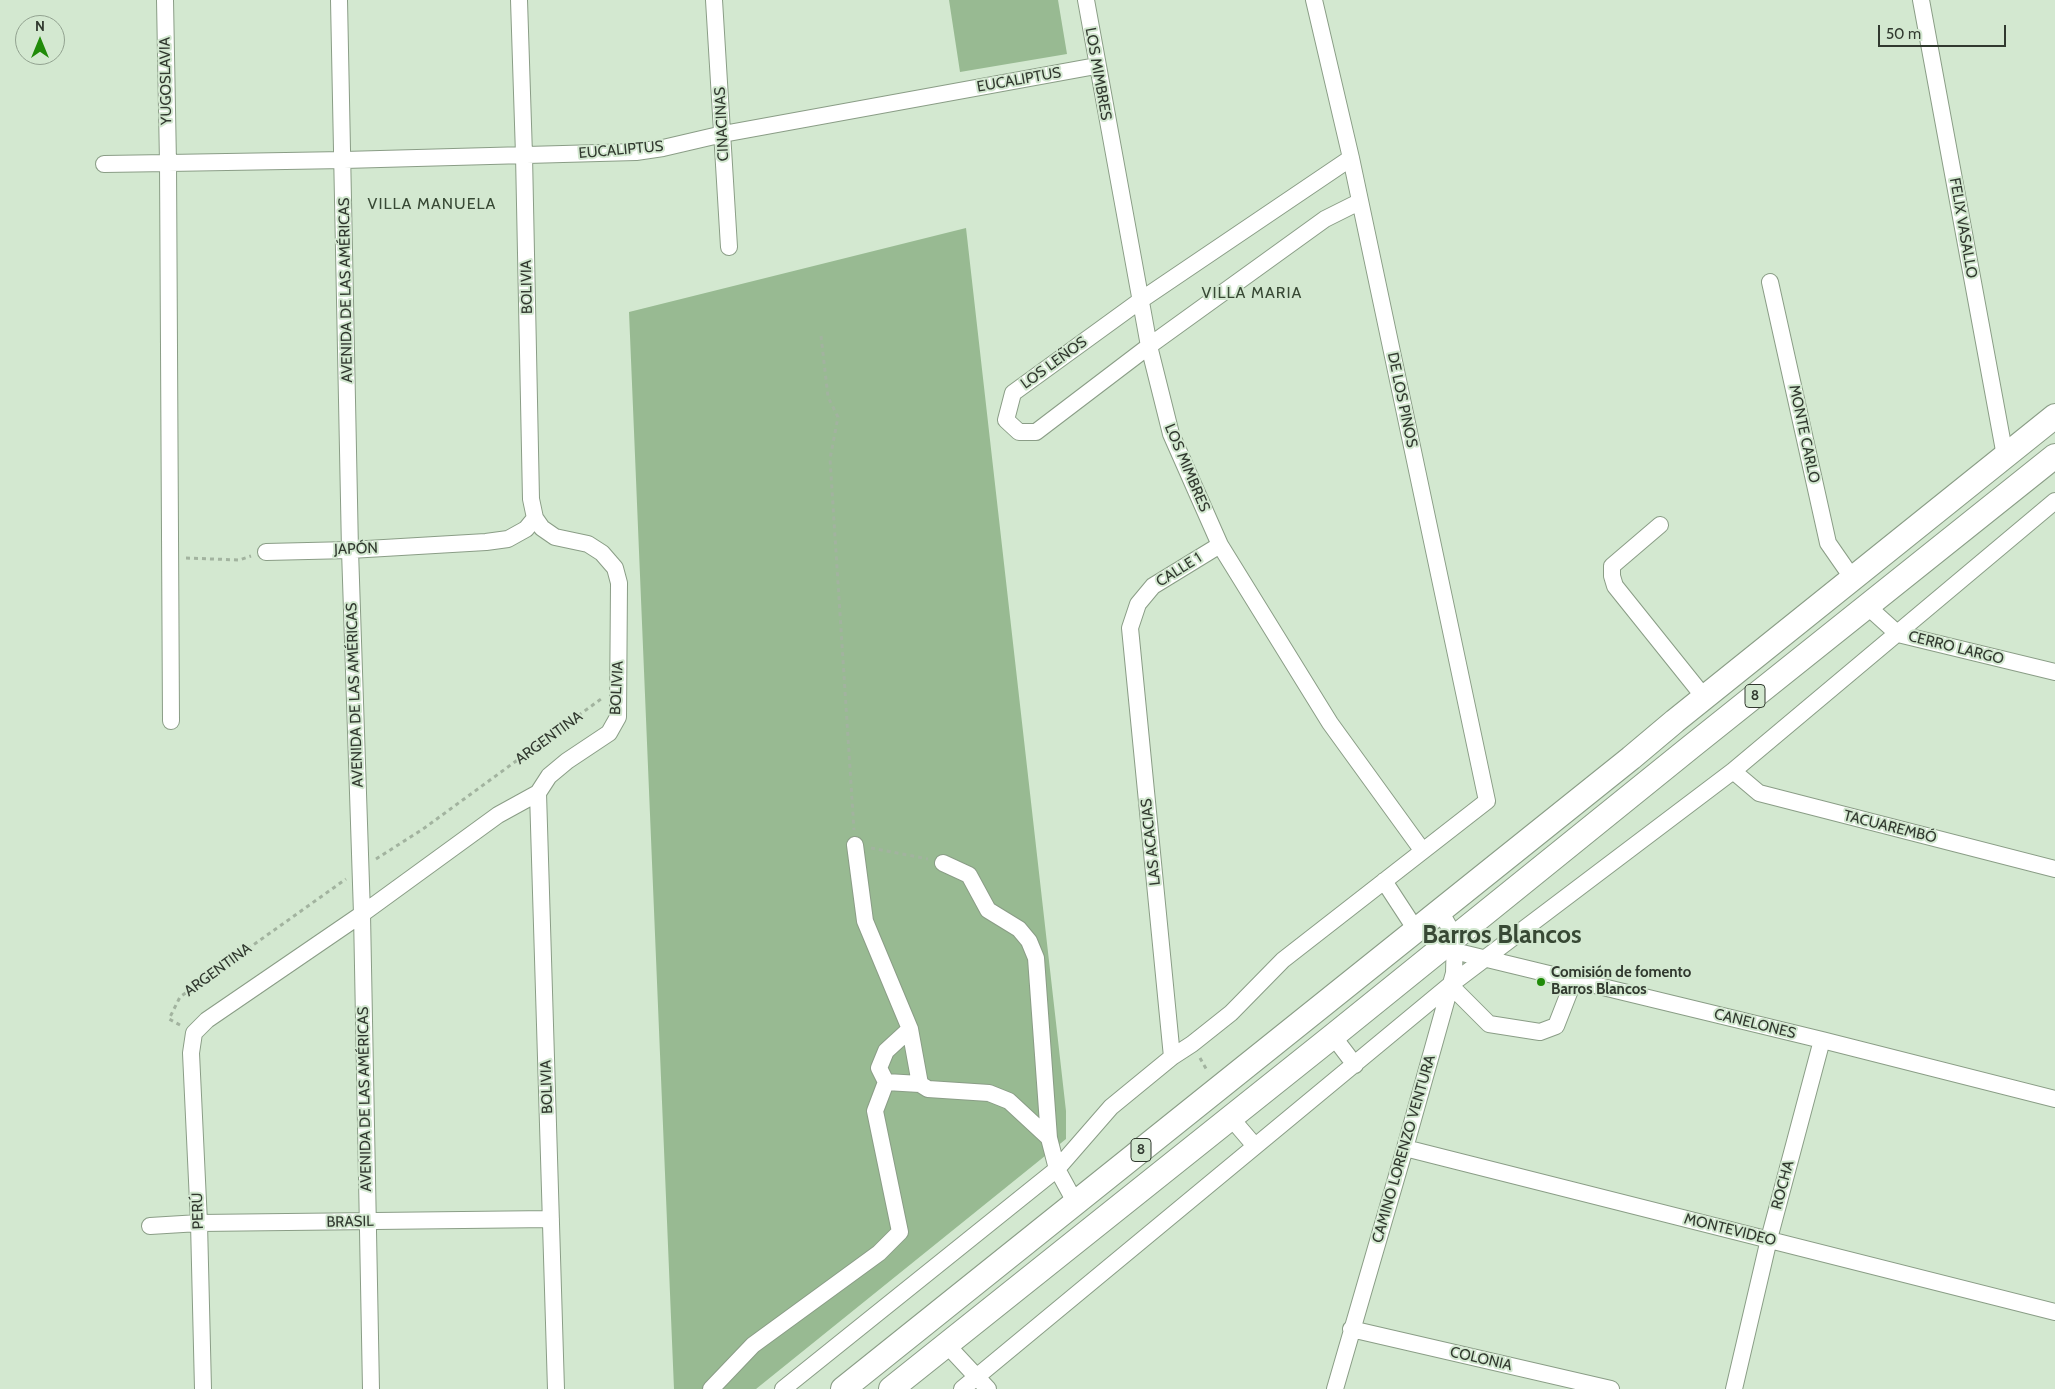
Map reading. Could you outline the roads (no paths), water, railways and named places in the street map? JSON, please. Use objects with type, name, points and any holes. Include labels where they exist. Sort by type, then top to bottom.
[{"type":"highway","name":"8","points":[[843,1389],[2055,416]]},
{"type":"highway","name":"8","points":[[891,1389],[1333,1036],[1455,944],[1867,606],[2055,456]]},
{"type":"street","name":"YUGOSLAVIA","points":[[165,0],[172,720]]},
{"type":"street","name":"AVENIDA DE LAS AMÉRICAS","points":[[339,0],[344,160],[350,550],[362,914],[371,1389]]},
{"type":"street","name":"BOLIVIA","points":[[519,0],[524,155],[530,499],[535,518],[542,528],[555,537],[588,544],[602,553],[615,568],[619,583],[618,717],[609,734],[567,761],[549,776],[538,793],[556,1389]]},
{"type":"street","name":"CINACINAS","points":[[714,0],[729,248]]},
{"type":"street","name":"LOS MIMBRES","points":[[1086,0],[1096,66],[1149,346],[1170,434],[1220,544],[1330,723],[1422,850]]},
{"type":"street","name":"DE LOS PINOS","points":[[1314,0],[1351,158],[1487,801],[1422,850]]},
{"type":"street","name":"FELIX VASALLO","points":[[1921,0],[2005,456]]},
{"type":"street","name":"EUCALIPTUS","points":[[104,164],[636,152],[663,148],[723,134],[1096,66]]},
{"type":"street","name":"LOS LEÑOS","points":[[1351,158],[1141,300],[1013,393],[1006,420],[1019,432],[1036,432],[1149,346],[1325,219],[1360,202]]},
{"type":"street","name":"MONTE CARLO","points":[[1770,282],[1828,543],[1853,579]]},
{"type":"street","points":[[962,1389],[1255,1146],[1355,1066],[1450,985],[1733,771],[2055,501]]},
{"type":"street","name":"JAPÓN","points":[[266,552],[350,550],[486,542],[508,539],[526,529],[535,518]]},
{"type":"street","points":[[1660,525],[1612,566],[1612,576],[1615,586],[1704,697]]},
{"type":"street","name":"CALLE 1","points":[[1130,628],[1138,604],[1153,586],[1220,544]]},
{"type":"street","name":"CERRO LARGO","points":[[1867,606],[1898,634],[2055,672]]},
{"type":"street","name":"LAS ACACIAS","points":[[1130,628],[1172,1057]]},
{"type":"street","name":"TACUAREMBÓ","points":[[1733,771],[1759,794],[2055,868]]},
{"type":"street","points":[[362,914],[498,815],[538,793]]},
{"type":"street","points":[[855,845],[865,921],[910,1029],[920,1084]]},
{"type":"street","points":[[783,1389],[1057,1169],[1111,1107],[1230,1013],[1284,960],[1422,850]]},
{"type":"street","points":[[944,863],[969,875],[988,910],[1019,930],[1030,941],[1036,958],[1048,1138],[1057,1169],[1076,1202]]},
{"type":"street","points":[[1384,881],[1416,930]]},
{"type":"street","points":[[1440,911],[1455,944]]},
{"type":"street","name":"PERÚ","points":[[203,1389],[192,1053],[194,1033],[207,1020],[362,914]]},
{"type":"street","name":"CANELONES","points":[[1455,944],[1486,959],[1822,1040],[2055,1099]]},
{"type":"street","name":"CAMINO LORENZO VENTURA","points":[[1334,1389],[1454,973],[1455,944]]},
{"type":"street","points":[[1450,985],[1489,1024],[1540,1032],[1556,1026],[1574,980]]},
{"type":"street","points":[[711,1389],[753,1345],[879,1253],[900,1232],[875,1111],[886,1082],[879,1068],[886,1051],[910,1029]]},
{"type":"street","points":[[1333,1036],[1355,1066]]},
{"type":"street","name":"ROCHA","points":[[1734,1389],[1768,1239],[1822,1040]]},
{"type":"street","points":[[886,1082],[920,1084],[928,1089],[989,1093],[1009,1101],[1048,1138]]},
{"type":"street","points":[[1231,1118],[1255,1146]]},
{"type":"street","name":"MONTEVIDEO","points":[[1405,1148],[2055,1312]]},
{"type":"street","name":"BRASIL","points":[[150,1226],[199,1223],[550,1219]]},
{"type":"street","name":"COLONIA","points":[[1351,1329],[1611,1389]]},
{"type":"street","points":[[946,1344],[988,1389]]},
{"type":"place","name":"Comisión de fomento Barros Blancos","points":[[1541,982]]},
{"type":"district","name":"VILLA MANUELA","points":[[432,204]]},
{"type":"district","name":"VILLA MARIA","points":[[1252,293]]},
{"type":"district","name":"Barros Blancos","points":[[1502,936]]}]
